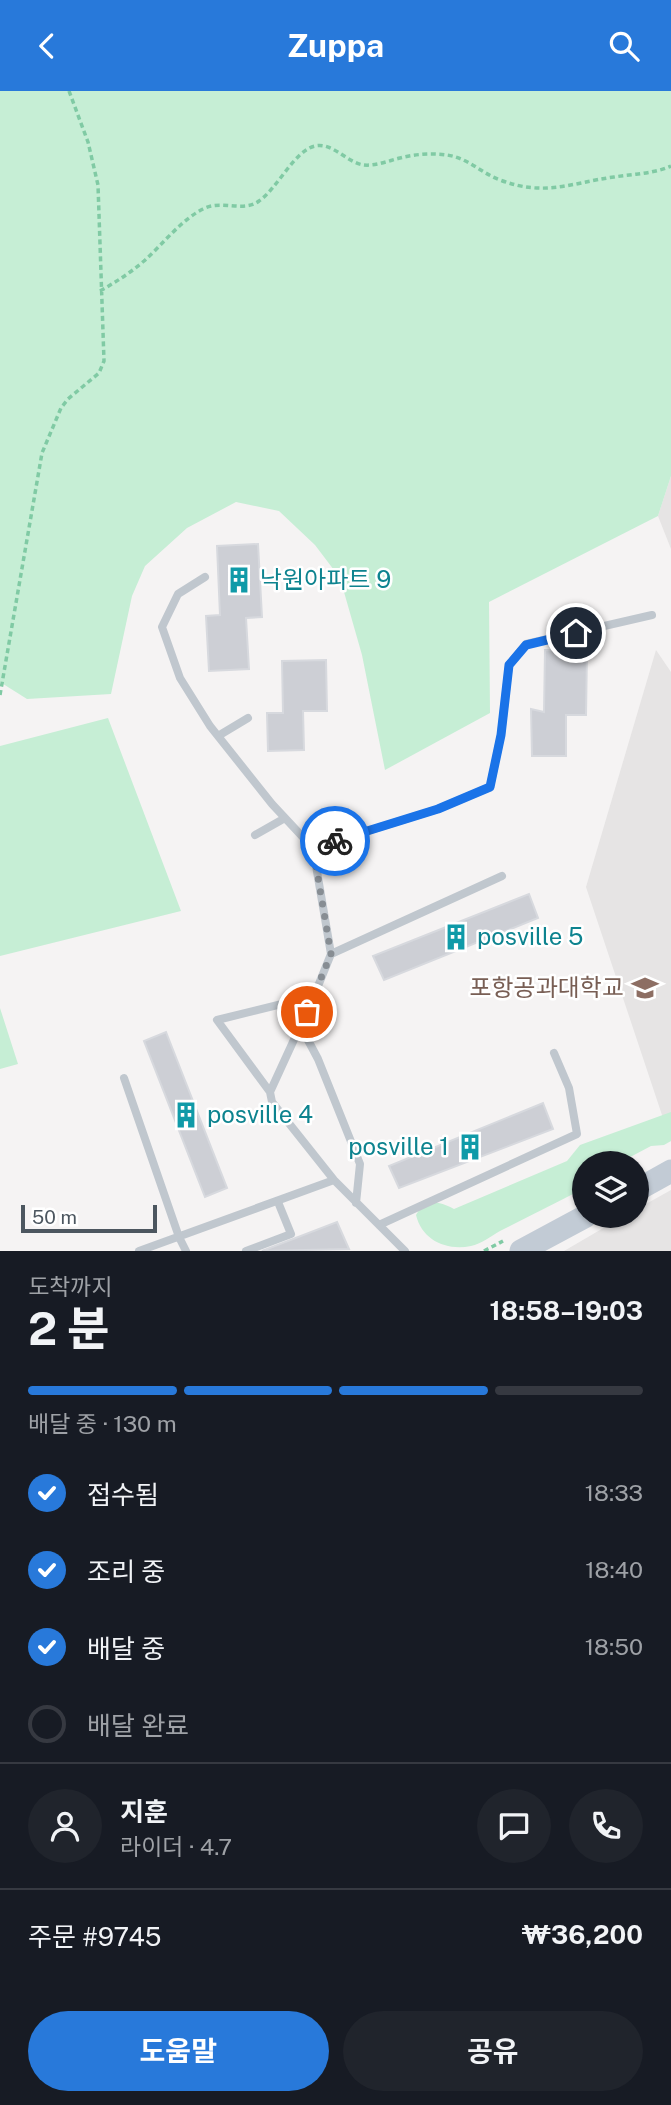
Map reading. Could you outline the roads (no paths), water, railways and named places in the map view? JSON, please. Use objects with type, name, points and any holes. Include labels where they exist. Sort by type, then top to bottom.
[{"type":"street","points":[[649,1184],[671,1171]]},
{"type":"street","points":[[521,1251],[572,1224]]},
{"type":"lane","points":[[205,577],[178,594],[162,627],[180,678],[218,736],[313,848],[331,954],[270,1092]]},
{"type":"lane","points":[[313,848],[438,809],[490,787],[501,735],[509,665],[526,645],[652,615]]},
{"type":"lane","points":[[218,736],[248,717]]},
{"type":"lane","points":[[255,835],[285,818]]},
{"type":"lane","points":[[331,954],[502,876]]},
{"type":"lane","points":[[314,996],[217,1020],[270,1092],[272,1102],[334,1180],[405,1251]]},
{"type":"lane","points":[[300,1027],[318,1059],[360,1164],[356,1203]]},
{"type":"lane","points":[[379,1225],[577,1135],[569,1088],[554,1053]]},
{"type":"lane","points":[[124,1078],[179,1237],[187,1251]]},
{"type":"lane","points":[[139,1251],[334,1180]]},
{"type":"lane","points":[[246,1251],[291,1234],[278,1202]]},
{"type":"place","name":"낙원아파트 9","points":[[239,580]]},
{"type":"place","name":"posville 5","points":[[456,937]]},
{"type":"place","name":"포항공과대학교","points":[[645,988]]},
{"type":"place","name":"posville 4","points":[[186,1115]]},
{"type":"place","name":"posville 1","points":[[470,1147]]}]
